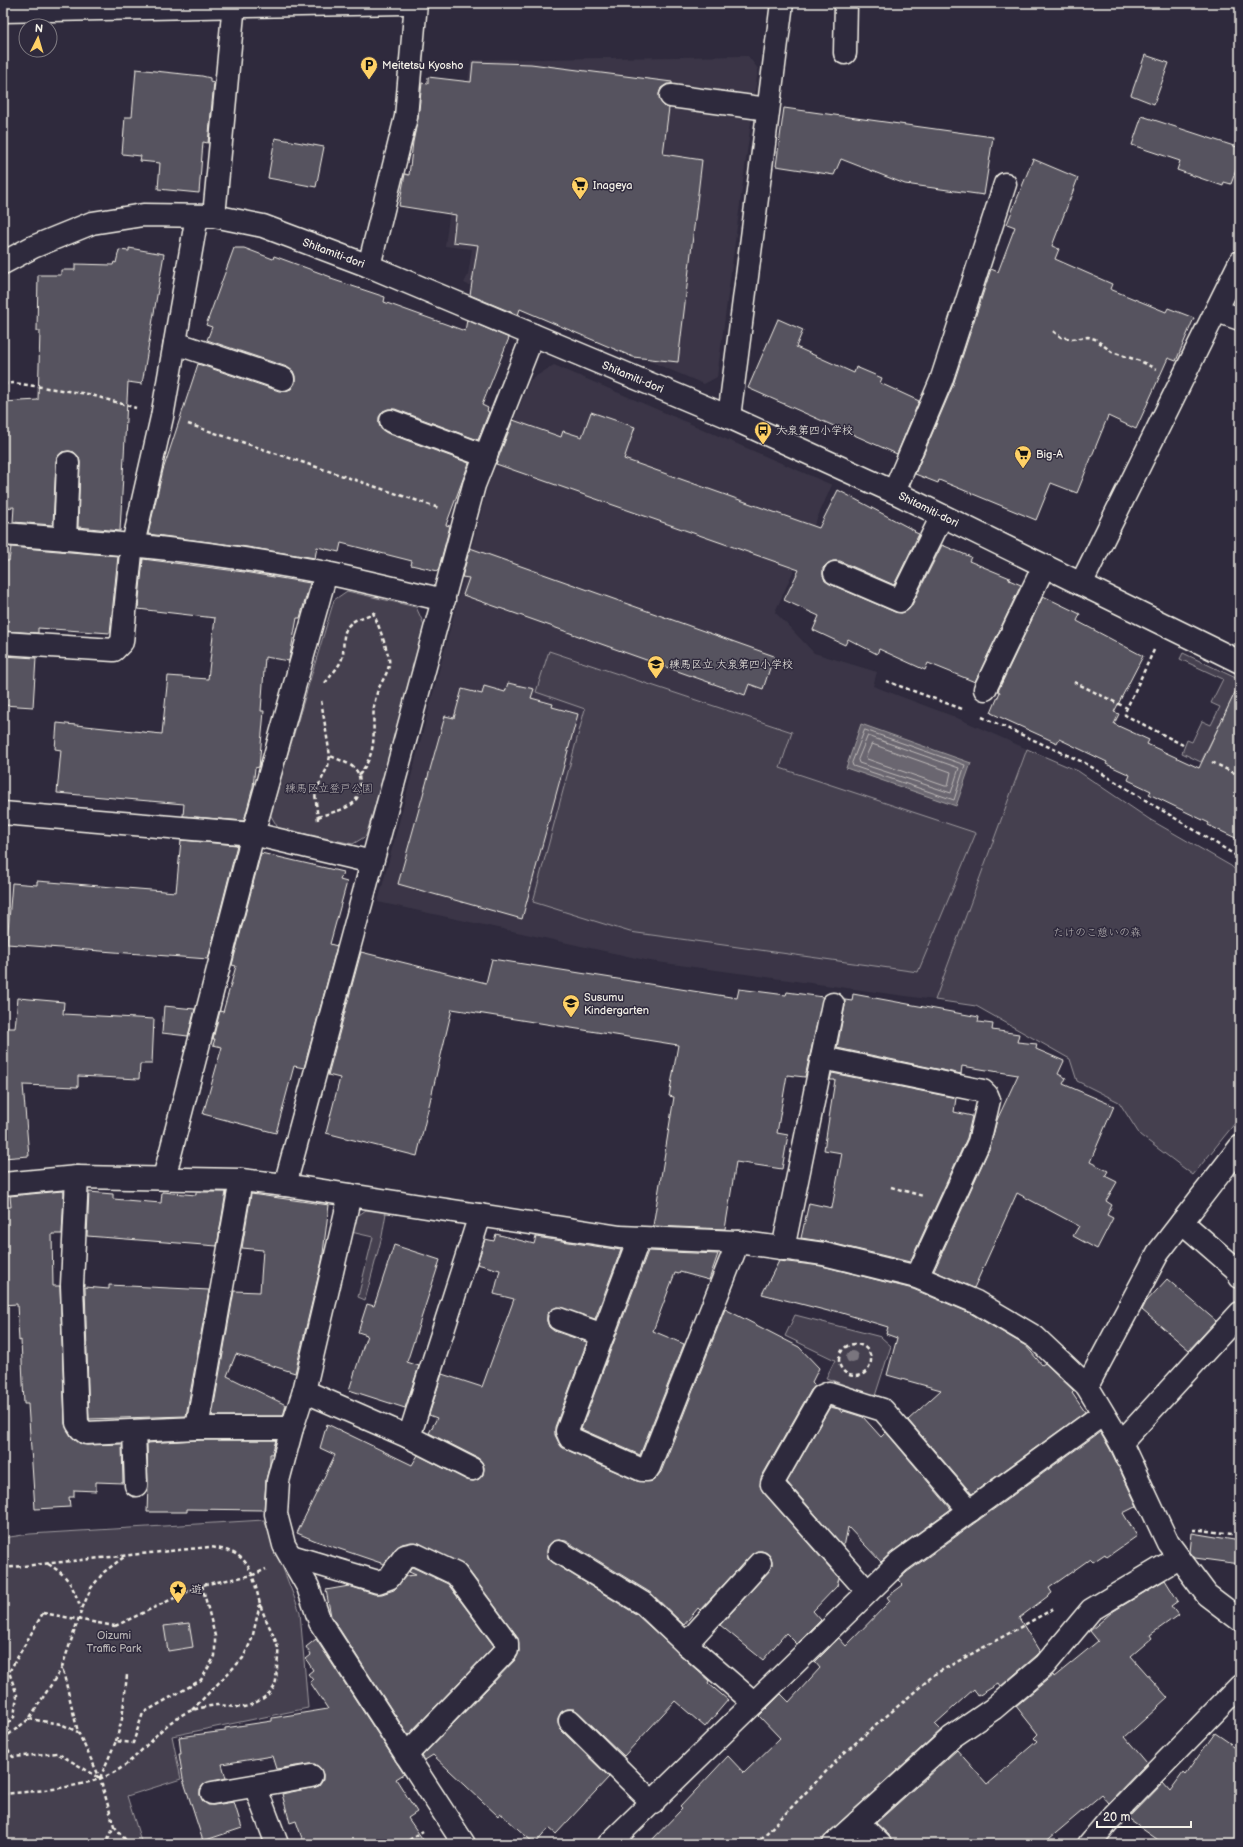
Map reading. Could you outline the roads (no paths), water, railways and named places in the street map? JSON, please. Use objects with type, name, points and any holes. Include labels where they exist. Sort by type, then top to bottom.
[{"type":"street","points":[[3,11],[234,5],[404,3]]},
{"type":"street","points":[[369,266],[406,117],[416,3]]},
{"type":"street","points":[[729,417],[782,3]]},
{"type":"street","points":[[845,53],[846,3]]},
{"type":"street","points":[[3,643],[114,650],[120,646],[122,642],[133,544],[162,417],[175,343],[206,216],[234,5]]},
{"type":"street","points":[[671,96],[768,109]]},
{"type":"street","points":[[894,492],[941,381],[1005,184]]},
{"type":"street","name":"Shitamiti-dori","points":[[3,263],[33,247],[92,223],[143,215],[206,216],[263,226],[369,266],[729,417],[894,492],[1240,662]]},
{"type":"street","points":[[1081,584],[1240,262]]},
{"type":"street","points":[[1217,311],[1240,319]]},
{"type":"street","points":[[285,1185],[474,485],[533,335]]},
{"type":"street","points":[[175,343],[283,378]]},
{"type":"street","points":[[391,421],[486,456]]},
{"type":"street","points":[[65,539],[68,463]]},
{"type":"street","points":[[835,573],[900,601],[942,516]]},
{"type":"street","points":[[3,534],[133,544],[215,555],[326,573],[444,600]]},
{"type":"street","points":[[985,689],[1044,566]]},
{"type":"street","points":[[164,1178],[253,834],[326,573]]},
{"type":"street","points":[[3,813],[253,834],[372,862]]},
{"type":"street","points":[[783,1249],[833,1004]]},
{"type":"street","points":[[822,1058],[983,1091],[987,1095],[989,1100],[979,1142],[917,1277]]},
{"type":"street","points":[[1087,1386],[1158,1253],[1240,1147]]},
{"type":"street","points":[[77,1177],[72,1285],[77,1423],[81,1430],[86,1433],[197,1428],[292,1428]]},
{"type":"street","points":[[3,1184],[77,1177],[241,1180],[285,1185],[620,1237],[738,1242],[824,1254],[917,1277],[976,1302],[1035,1337],[1087,1386],[1121,1443],[1173,1551],[1207,1595],[1240,1620]]},
{"type":"street","points":[[197,1428],[241,1180]]},
{"type":"street","points":[[350,1195],[304,1391],[278,1480],[276,1514],[284,1545],[308,1587],[320,1622],[464,1844]]},
{"type":"street","points":[[409,1437],[480,1215]]},
{"type":"street","points":[[1182,1222],[1236,1269],[1240,1277]]},
{"type":"street","points":[[639,1238],[567,1431],[567,1435],[642,1470],[647,1470],[738,1242]]},
{"type":"street","points":[[1121,1443],[1240,1313]]},
{"type":"street","points":[[559,1319],[603,1335]]},
{"type":"street","points":[[304,1391],[409,1437],[472,1469]]},
{"type":"street","points":[[868,1592],[772,1484],[773,1479],[822,1396],[829,1393],[883,1410],[970,1511]]},
{"type":"street","points":[[609,1844],[653,1803],[899,1562],[1103,1414]]},
{"type":"street","points":[[134,1431],[136,1485]]},
{"type":"street","points":[[834,1844],[952,1737],[993,1709],[1045,1665],[1091,1610],[1173,1551]]},
{"type":"street","points":[[559,1552],[644,1604],[686,1644],[754,1703]]},
{"type":"street","points":[[291,1556],[378,1582],[389,1578],[405,1556],[414,1554],[456,1574],[507,1643],[507,1650],[406,1755]]},
{"type":"street","points":[[686,1644],[760,1563]]},
{"type":"street","points":[[1096,1842],[1110,1819],[1240,1686]]},
{"type":"street","points":[[570,1721],[653,1803]]},
{"type":"street","points":[[212,1793],[312,1776]]},
{"type":"street","points":[[255,1786],[277,1844]]},
{"type":"street","points":[[858,1822],[880,1844]]},
{"type":"water","points":[[861,724],[971,763],[956,806],[846,768]]},
{"type":"place","name":"Meitetsu Kyosho","points":[[369,80]]},
{"type":"place","name":"Inageya","points":[[580,200]]},
{"type":"place","name":"大泉第四小学校","points":[[763,445]]},
{"type":"place","name":"Big-A","points":[[1023,469]]},
{"type":"place","name":"練馬区立 大泉第四小学校","points":[[656,679]]},
{"type":"place","name":"Susumu Kindergarten","points":[[571,1018]]},
{"type":"place","name":"遊","points":[[178,1604]]},
{"type":"park label","name":"練馬区立登戸公園","points":[[329,788]]},
{"type":"park label","name":"たけのこ憩いの森","points":[[1097,932]]},
{"type":"park label","name":"Oizumi Traffic Park","points":[[114,1641]]}]
